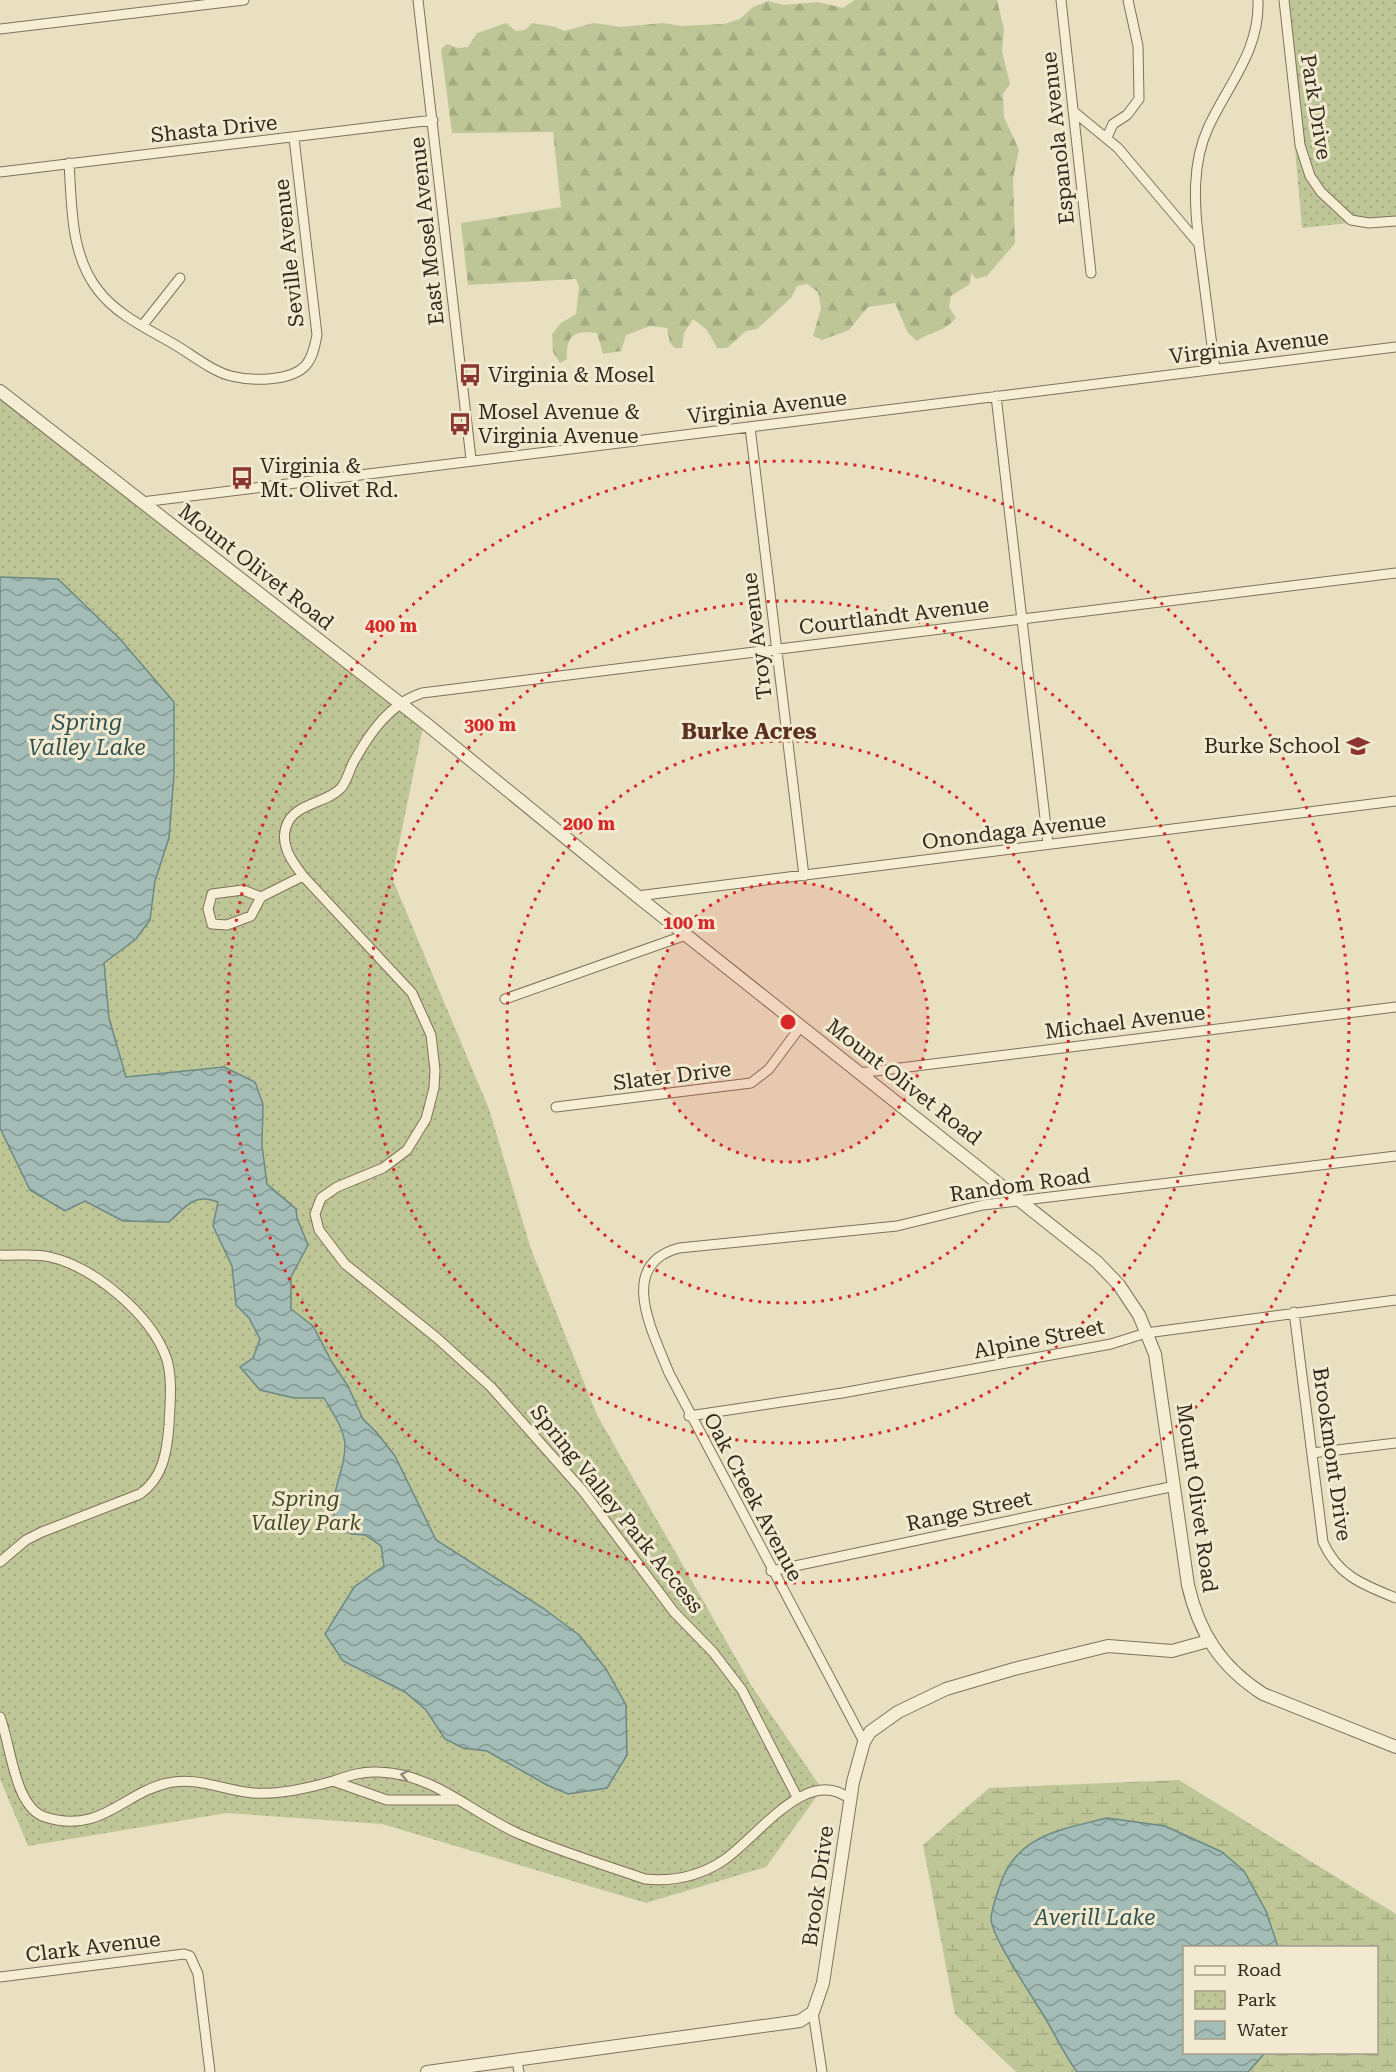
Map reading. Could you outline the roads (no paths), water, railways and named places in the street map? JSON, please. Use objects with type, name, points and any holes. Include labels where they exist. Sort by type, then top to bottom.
[{"type":"street","points":[[0,30],[244,0]]},
{"type":"street","name":"East Mosel Avenue","points":[[418,0],[471,459]]},
{"type":"street","name":"Espanola Avenue","points":[[1061,0],[1091,273]]},
{"type":"street","points":[[1107,137],[1113,124],[1127,115],[1139,99],[1138,46],[1128,0]]},
{"type":"street","points":[[1215,369],[1195,196],[1203,145],[1208,129],[1253,42],[1258,0]]},
{"type":"street","name":"Park Drive","points":[[1284,0],[1303,161],[1315,184],[1341,213],[1352,219],[1369,223],[1396,221]]},
{"type":"street","points":[[1073,111],[1107,137],[1133,164],[1199,244]]},
{"type":"street","name":"Shasta Drive","points":[[0,172],[433,120]]},
{"type":"street","name":"Seville Avenue","points":[[142,326],[230,376],[272,377],[291,374],[308,363],[317,335],[316,318],[294,138]]},
{"type":"street","points":[[69,163],[75,235],[88,275],[112,305],[142,326],[180,278]]},
{"type":"street","name":"Virginia Avenue","points":[[142,501],[1396,347]]},
{"type":"street","name":"Mount Olivet Road","points":[[0,391],[398,704],[424,722],[637,896],[1024,1201],[1108,1272],[1139,1315],[1155,1354],[1188,1585],[1198,1620],[1208,1641],[1230,1669],[1263,1694],[1396,1747]]},
{"type":"street","points":[[996,396],[1048,844]]},
{"type":"street","name":"Troy Avenue","points":[[750,428],[804,876]]},
{"type":"street","name":"Courtlandt Avenue","points":[[398,704],[422,693],[1396,573]]},
{"type":"street","name":"Spring Valley Park Access","points":[[398,704],[359,754],[343,786],[300,810],[288,822],[284,838],[286,849],[303,876],[412,993],[426,1019],[434,1061],[431,1106],[418,1135],[394,1161],[337,1187],[321,1198],[315,1214],[319,1230],[345,1264],[437,1338],[491,1387],[583,1491],[674,1612],[713,1652],[742,1690],[797,1797]]},
{"type":"street","name":"Onondaga Avenue","points":[[637,896],[1396,801]]},
{"type":"street","points":[[261,897],[243,890],[212,894],[208,909],[212,924],[227,925],[251,916],[261,897],[303,876]]},
{"type":"street","points":[[505,999],[686,935]]},
{"type":"street","name":"Michael Avenue","points":[[859,1073],[1396,1007]]},
{"type":"street","name":"Slater Drive","points":[[556,1107],[751,1083],[769,1069],[801,1026]]},
{"type":"street","name":"Random Road","points":[[652,1260],[679,1248],[897,1226],[983,1205],[1396,1156]]},
{"type":"street","points":[[0,1255],[52,1257],[77,1266],[110,1288],[153,1334],[166,1357],[170,1380],[165,1453],[161,1469],[149,1488],[140,1494],[42,1532],[26,1540],[0,1562]]},
{"type":"street","name":"Oak Creek Avenue","points":[[652,1260],[643,1277],[648,1313],[669,1372],[689,1416],[864,1742]]},
{"type":"street","name":"Alpine Street","points":[[689,1416],[854,1391],[1111,1344],[1146,1333],[1396,1300]]},
{"type":"street","name":"Brookmont Drive","points":[[1294,1312],[1323,1542],[1328,1554],[1350,1578],[1396,1598]]},
{"type":"street","points":[[1312,1453],[1396,1443]]},
{"type":"street","name":"Range Street","points":[[771,1571],[1175,1486]]},
{"type":"street","name":"Brook Drive","points":[[813,2012],[828,1957],[852,1782],[864,1742],[878,1725],[913,1704],[946,1689],[1014,1669],[1108,1646],[1172,1651],[1208,1641]]},
{"type":"street","points":[[0,1718],[20,1791],[31,1808],[47,1818],[87,1820],[103,1815],[159,1786],[178,1781],[256,1793],[333,1781],[354,1773],[396,1773],[438,1786],[483,1816],[547,1845],[645,1879],[660,1881],[690,1876],[723,1860],[797,1797],[822,1789],[837,1791],[851,1800]]},
{"type":"street","points":[[333,1781],[387,1800],[457,1800]]},
{"type":"street","name":"Clark Avenue","points":[[0,1977],[184,1954],[190,1956],[198,1974],[210,2072]]},
{"type":"street","points":[[427,2072],[518,2067],[789,2024],[813,2012],[822,2072]]},
{"type":"water","name":"Spring Valley Lake","points":[[0,577],[58,579],[120,639],[174,702],[174,775],[169,838],[155,881],[150,920],[136,939],[104,963],[109,1018],[126,1077],[224,1067],[255,1082],[263,1104],[262,1145],[267,1184],[296,1209],[297,1218],[308,1245],[291,1277],[291,1309],[313,1326],[333,1364],[348,1386],[363,1419],[395,1456],[436,1540],[543,1608],[579,1635],[606,1669],[626,1705],[627,1755],[607,1788],[568,1794],[547,1785],[487,1751],[463,1748],[445,1739],[426,1710],[405,1692],[343,1661],[325,1634],[354,1587],[384,1566],[381,1546],[365,1535],[352,1534],[336,1528],[335,1494],[345,1445],[340,1426],[324,1398],[294,1398],[260,1390],[240,1367],[253,1358],[260,1339],[249,1318],[236,1305],[232,1266],[213,1226],[218,1202],[196,1200],[169,1222],[123,1221],[85,1201],[65,1211],[30,1190],[0,1128]]},
{"type":"water","name":"Averill Lake","points":[[1107,1818],[1165,1826],[1222,1852],[1244,1871],[1266,1911],[1278,1946],[1183,1946],[1183,2054],[1264,2054],[1248,2072],[1077,2072],[1004,1951],[991,1920],[996,1896],[1006,1870],[1016,1856],[1041,1838]]},
{"type":"place","name":"Virginia & Mosel","points":[[470,375]]},
{"type":"place","name":"Mosel Avenue & Virginia Avenue","points":[[460,424]]},
{"type":"place","name":"Virginia & Mt. Olivet Rd.","points":[[242,478]]},
{"type":"place","name":"Burke School","points":[[1358,746]]},
{"type":"district","name":"Burke Acres","points":[[749,731]]},
{"type":"park label","name":"Spring Valley Park","points":[[306,1511]]}]
